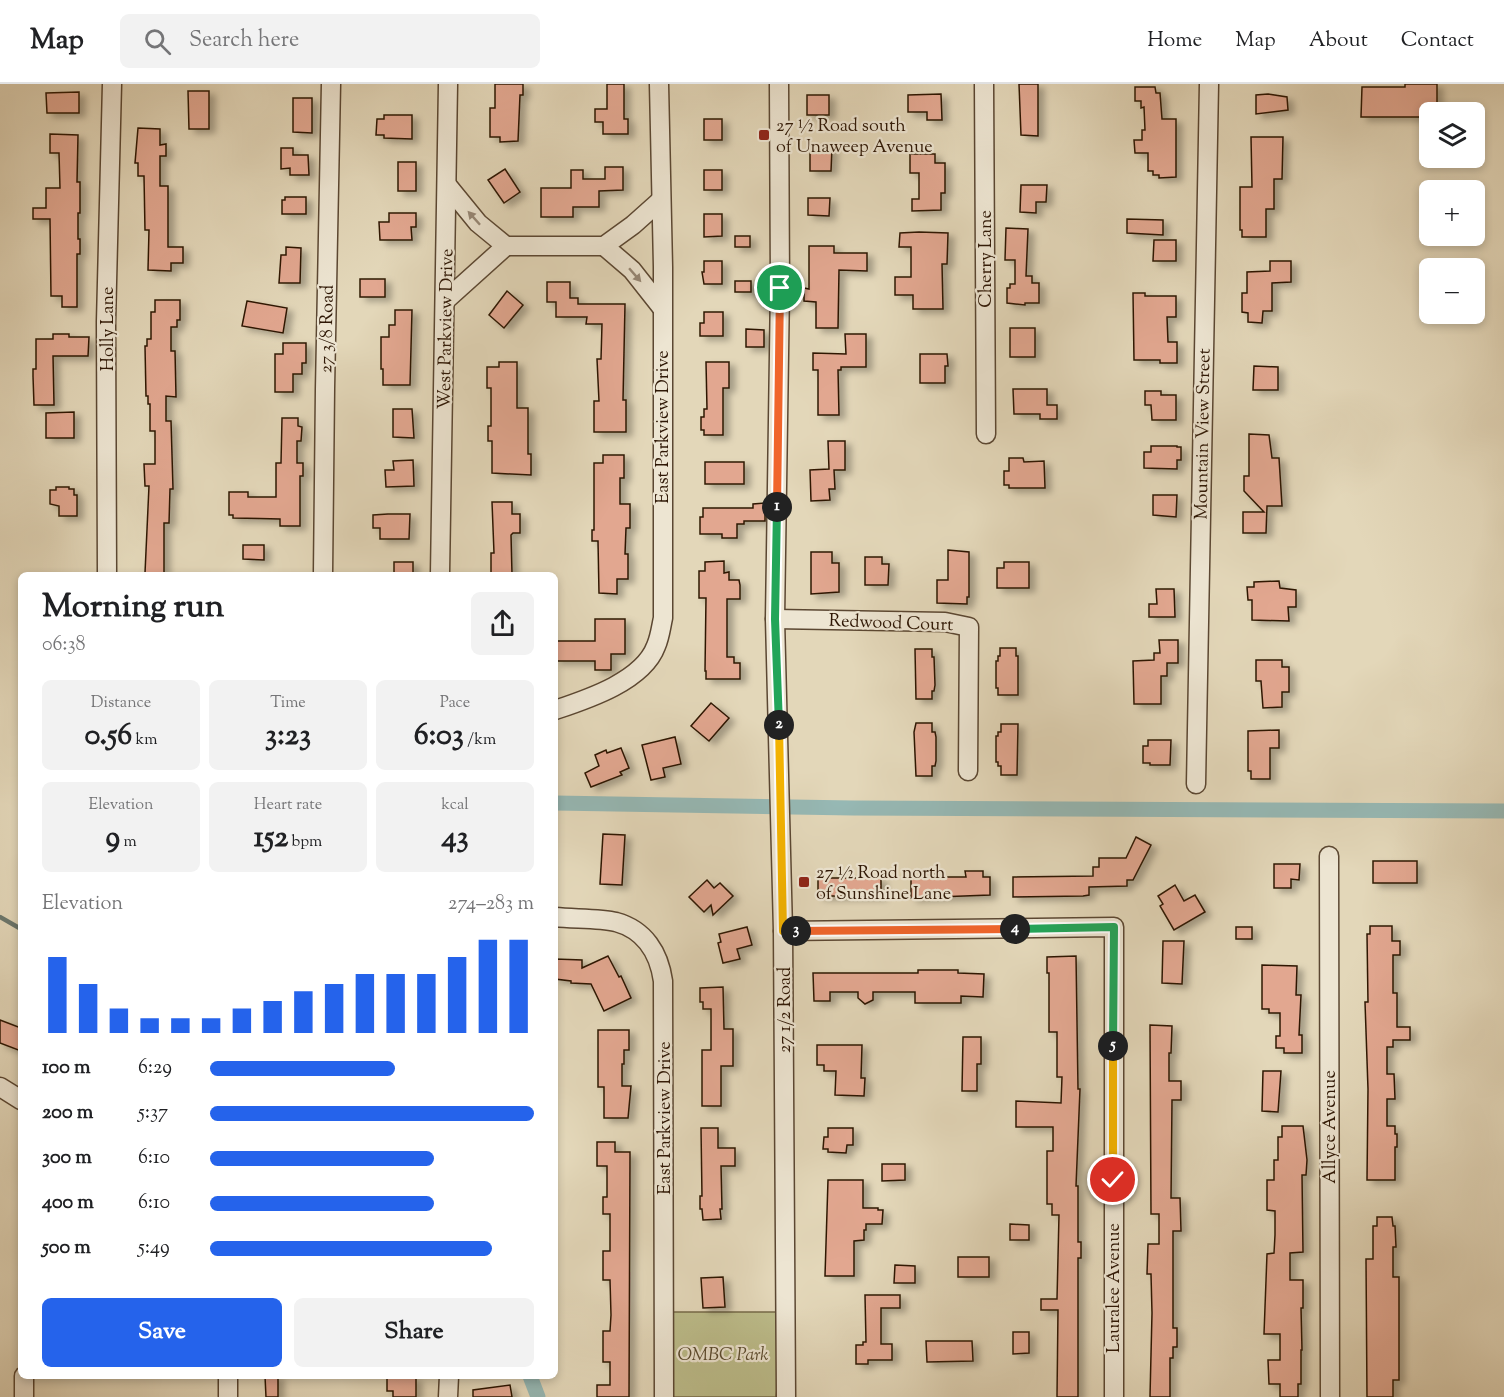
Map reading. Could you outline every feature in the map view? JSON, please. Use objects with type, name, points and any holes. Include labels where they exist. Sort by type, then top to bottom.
[{"type":"street","name":"Holly Lane","points":[[107,572],[106,322],[112,84]]},
{"type":"street","name":"27 3/8 Road","points":[[323,572],[331,84]]},
{"type":"street","name":"West Parkview Drive","points":[[440,572],[446,300],[447,84]]},
{"type":"street","name":"East Parkview Drive","points":[[558,709],[627,679],[643,666],[656,647],[663,618],[659,84]]},
{"type":"street","name":"27 1/2 Road","points":[[779,84],[780,288],[775,619],[783,931],[786,1397]]},
{"type":"street","name":"Cherry Lane","points":[[984,84],[986,434]]},
{"type":"street","name":"Mountain View Street","points":[[1196,784],[1209,84]]},
{"type":"street","points":[[447,185],[478,223],[506,246],[604,246],[633,225],[661,200]]},
{"type":"street","points":[[446,300],[506,246]]},
{"type":"street","points":[[604,246],[632,270],[662,308]]},
{"type":"street","name":"Redwood Court","points":[[775,619],[933,621],[969,627],[968,771]]},
{"type":"street","name":"Allyce Avenue","points":[[1329,856],[1330,1397]]},
{"type":"street","name":"East Parkview Drive","points":[[558,917],[616,922],[635,931],[652,946],[661,963],[663,981],[664,1397]]},
{"type":"street","name":"Lauralee Avenue","points":[[783,931],[1114,927],[1114,1397]]},
{"type":"street","points":[[0,1087],[18,1098]]},
{"type":"street","points":[[24,1379],[24,1397]]},
{"type":"street","points":[[228,1379],[228,1397]]},
{"type":"street","points":[[448,1379],[448,1397]]},
{"type":"green space","name":"OMBC Park","points":[[664,1312],[786,1312],[776,1397],[667,1397]]},
{"type":"building","points":[[495,84],[523,84],[523,95],[520,95],[518,141],[500,142],[500,137],[490,137],[490,108],[495,108]]},
{"type":"building","points":[[607,84],[624,84],[624,119],[628,119],[628,134],[603,134],[603,122],[595,122],[595,109],[607,109]]},
{"type":"building","points":[[1019,84],[1038,84],[1038,136],[1021,135]]},
{"type":"building","points":[[1405,84],[1437,84],[1437,102],[1419,102],[1419,117],[1361,117],[1362,87],[1405,87]]},
{"type":"building","points":[[1135,87],[1155,87],[1156,93],[1160,93],[1162,119],[1176,119],[1176,177],[1159,178],[1159,175],[1153,175],[1153,171],[1148,171],[1148,153],[1135,153],[1134,140],[1142,140],[1142,130],[1145,130],[1144,107],[1141,108],[1141,101],[1135,101]]},
{"type":"building","points":[[188,91],[209,91],[209,129],[189,129]]},
{"type":"building","points":[[79,92],[79,113],[47,113],[46,93]]},
{"type":"building","points":[[941,94],[942,120],[927,120],[927,112],[908,112],[908,95]]},
{"type":"building","points":[[807,95],[829,95],[829,115],[807,115]]},
{"type":"building","points":[[1256,95],[1287,97],[1288,110],[1256,114]]},
{"type":"building","points":[[293,98],[312,98],[312,133],[293,132]]},
{"type":"building","points":[[384,115],[412,115],[412,139],[384,138],[384,135],[376,135],[377,119],[384,119]]},
{"type":"building","points":[[704,119],[722,119],[722,140],[704,140]]},
{"type":"building","points":[[138,128],[160,129],[160,145],[166,144],[166,156],[160,156],[160,186],[168,186],[168,247],[183,247],[183,263],[171,263],[171,271],[148,270],[149,230],[145,230],[144,176],[138,176],[138,163],[135,163]]},
{"type":"building","points":[[50,134],[78,135],[80,254],[77,254],[77,307],[62,307],[62,296],[51,296],[50,219],[33,219],[33,208],[46,208],[46,188],[60,188],[59,153],[50,153]]},
{"type":"building","points":[[1251,137],[1283,137],[1282,179],[1274,179],[1274,209],[1266,209],[1266,237],[1242,237],[1242,230],[1240,230],[1240,187],[1252,187]]},
{"type":"building","points":[[810,146],[832,147],[831,171],[810,171]]},
{"type":"building","points":[[281,148],[293,148],[293,155],[308,155],[309,175],[290,175],[290,168],[281,169]]},
{"type":"building","points":[[910,154],[935,154],[935,163],[945,163],[945,193],[941,193],[941,210],[912,211],[912,199],[919,199],[919,173],[910,173]]},
{"type":"building","points":[[398,162],[416,162],[416,191],[398,191]]},
{"type":"building","points":[[605,167],[623,167],[623,190],[599,191],[599,207],[573,207],[573,217],[541,217],[541,188],[571,188],[571,170],[583,170],[583,179],[605,179]]},
{"type":"building","points":[[505,169],[520,192],[504,203],[488,180]]},
{"type":"building","points":[[704,170],[722,170],[722,190],[704,190]]},
{"type":"building","points":[[1021,185],[1047,185],[1046,202],[1036,202],[1036,213],[1020,212]]},
{"type":"building","points":[[285,197],[306,197],[306,214],[282,214],[282,200],[285,200]]},
{"type":"building","points":[[808,198],[830,198],[829,216],[808,215]]},
{"type":"building","points":[[389,213],[416,213],[416,227],[411,227],[412,240],[380,240],[379,222],[389,222]]},
{"type":"building","points":[[704,214],[722,214],[722,236],[704,237]]},
{"type":"building","points":[[1127,219],[1163,220],[1163,235],[1127,233]]},
{"type":"building","points":[[1006,228],[1028,229],[1026,276],[1032,276],[1032,283],[1039,283],[1039,303],[1025,303],[1025,305],[1007,303],[1007,288],[1010,288],[1010,284],[1015,284],[1015,260],[1005,260]]},
{"type":"building","points":[[900,233],[948,233],[947,264],[942,264],[943,309],[913,309],[913,295],[895,295],[895,277],[911,277],[911,247],[899,247]]},
{"type":"building","points":[[735,236],[750,236],[750,247],[735,247]]},
{"type":"building","points":[[1154,240],[1176,240],[1176,261],[1153,261]]},
{"type":"building","points":[[809,246],[834,246],[834,253],[867,253],[867,271],[839,270],[838,328],[816,328],[816,302],[804,301],[804,288],[809,289]]},
{"type":"building","points":[[286,247],[301,248],[300,283],[279,283],[281,255],[286,255]]},
{"type":"building","points":[[704,261],[722,261],[722,284],[704,284],[702,272],[704,272]]},
{"type":"building","points":[[1270,261],[1291,261],[1291,282],[1272,283],[1272,311],[1263,311],[1262,323],[1248,322],[1248,313],[1242,312],[1242,293],[1247,293],[1247,272],[1270,271]]},
{"type":"building","points":[[360,279],[385,279],[385,297],[360,297]]},
{"type":"building","points":[[735,281],[751,281],[751,292],[735,292]]},
{"type":"building","points":[[547,282],[570,282],[570,298],[578,298],[578,304],[625,304],[623,400],[626,400],[626,432],[594,432],[594,401],[599,401],[597,359],[601,359],[602,324],[586,324],[587,317],[556,317],[556,302],[547,302]]},
{"type":"building","points":[[507,291],[523,305],[504,328],[489,315]]},
{"type":"building","points":[[1133,293],[1145,293],[1145,296],[1176,296],[1176,317],[1167,317],[1168,342],[1177,342],[1177,363],[1160,363],[1160,360],[1134,360]]},
{"type":"building","points":[[155,300],[180,300],[180,320],[177,320],[177,327],[171,327],[171,351],[175,351],[176,397],[166,396],[166,421],[171,421],[173,489],[170,489],[169,523],[164,523],[164,572],[145,572],[149,486],[145,486],[144,464],[155,464],[155,431],[150,431],[150,404],[146,396],[145,346],[147,346],[147,339],[151,339],[151,312],[155,312]]},
{"type":"building","points":[[247,301],[287,308],[283,333],[242,326]]},
{"type":"building","points":[[395,310],[412,310],[410,385],[383,385],[381,337],[389,337],[389,325],[395,325]]},
{"type":"building","points":[[704,312],[723,312],[723,336],[700,336],[700,323],[704,323]]},
{"type":"building","points":[[1010,328],[1035,328],[1035,357],[1010,357]]},
{"type":"building","points":[[746,329],[764,330],[764,347],[746,347]]},
{"type":"building","points":[[53,334],[89,337],[88,356],[53,356],[54,405],[34,405],[33,369],[36,369],[36,339],[53,339]]},
{"type":"building","points":[[845,334],[866,334],[866,367],[841,367],[841,370],[838,370],[839,415],[818,415],[818,370],[813,370],[813,353],[846,354]]},
{"type":"building","points":[[283,343],[306,343],[306,363],[302,363],[302,374],[293,374],[293,392],[275,392],[275,354],[283,354]]},
{"type":"building","points":[[920,354],[947,354],[948,366],[945,366],[945,383],[920,383]]},
{"type":"building","points":[[499,362],[517,362],[517,408],[528,408],[528,454],[531,454],[531,475],[492,473],[492,441],[488,441],[488,426],[491,426],[491,388],[487,388],[487,367],[499,367]]},
{"type":"building","points":[[706,362],[729,362],[729,388],[723,388],[723,435],[704,435],[704,430],[701,430],[701,417],[704,417],[704,409],[707,409]]},
{"type":"building","points":[[1254,366],[1278,367],[1278,390],[1253,390]]},
{"type":"building","points":[[1013,389],[1047,389],[1047,405],[1057,405],[1057,419],[1040,419],[1040,414],[1014,414]]},
{"type":"building","points":[[1145,391],[1161,391],[1161,395],[1176,395],[1176,420],[1152,420],[1151,405],[1145,405]]},
{"type":"building","points":[[393,409],[412,409],[414,438],[393,437]]},
{"type":"building","points":[[74,412],[74,438],[46,438],[46,413]]},
{"type":"building","points":[[282,418],[298,418],[298,426],[302,427],[301,441],[297,441],[297,463],[303,463],[303,476],[300,476],[300,526],[280,526],[280,519],[233,518],[233,515],[229,515],[229,492],[248,492],[248,497],[276,497],[276,463],[281,463]]},
{"type":"building","points":[[1249,434],[1269,435],[1272,458],[1279,458],[1282,506],[1267,506],[1266,533],[1243,533],[1243,512],[1264,512],[1244,491],[1244,476],[1249,476]]},
{"type":"building","points":[[828,441],[845,441],[845,470],[834,470],[835,489],[829,489],[830,500],[811,501],[810,470],[829,469]]},
{"type":"building","points":[[1151,446],[1181,447],[1181,460],[1177,460],[1177,469],[1144,468],[1144,452],[1151,452]]},
{"type":"building","points":[[603,455],[624,455],[624,478],[620,478],[620,504],[630,504],[630,528],[626,528],[625,554],[628,554],[628,579],[617,579],[617,594],[599,593],[598,541],[592,541],[594,463],[603,463]]},
{"type":"building","points":[[1009,458],[1023,458],[1024,462],[1044,461],[1045,488],[1009,488],[1009,485],[1004,485],[1004,471],[1009,471]]},
{"type":"building","points":[[413,460],[414,486],[386,487],[385,470],[394,470],[393,461]]},
{"type":"building","points":[[705,462],[744,462],[744,484],[705,484]]},
{"type":"building","points":[[56,487],[74,489],[74,495],[77,495],[77,516],[59,516],[59,506],[50,504],[50,490],[56,490]]},
{"type":"building","points":[[1153,495],[1177,495],[1176,517],[1153,515]]},
{"type":"building","points":[[492,502],[512,502],[512,514],[520,514],[520,533],[511,535],[512,572],[491,572],[491,553],[494,553]]},
{"type":"building","points":[[765,503],[765,521],[744,521],[744,524],[737,524],[737,538],[722,538],[722,534],[700,534],[700,517],[703,517],[703,508],[753,508],[753,504]]},
{"type":"building","points":[[410,514],[409,539],[380,539],[380,528],[373,528],[373,515]]},
{"type":"building","points":[[243,545],[264,545],[264,560],[243,559]]},
{"type":"building","points":[[948,550],[969,552],[967,604],[937,603],[937,580],[948,580]]},
{"type":"building","points":[[811,552],[832,552],[832,563],[839,563],[839,592],[811,594]]},
{"type":"building","points":[[865,557],[882,557],[882,564],[889,564],[888,585],[865,585]]},
{"type":"building","points":[[724,561],[724,573],[729,572],[729,580],[739,580],[740,585],[740,599],[727,599],[727,657],[734,657],[734,663],[740,663],[740,679],[706,679],[706,598],[699,598],[699,571],[705,571],[705,562]]},
{"type":"building","points":[[394,562],[413,562],[413,572],[394,572]]},
{"type":"building","points":[[1004,562],[1029,562],[1029,588],[997,588],[997,568],[1004,568]]},
{"type":"building","points":[[1279,581],[1280,588],[1296,590],[1296,607],[1288,607],[1289,621],[1252,620],[1252,600],[1248,600],[1247,587],[1254,587],[1254,582]]},
{"type":"building","points":[[1156,589],[1174,589],[1175,617],[1149,617],[1149,604],[1157,604]]},
{"type":"building","points":[[595,619],[625,619],[625,654],[611,654],[611,670],[595,670],[595,661],[558,661],[558,641],[595,641]]},
{"type":"building","points":[[1159,640],[1178,640],[1178,663],[1167,663],[1167,676],[1161,676],[1161,704],[1134,704],[1133,661],[1154,660],[1154,653],[1160,653]]},
{"type":"building","points":[[1000,648],[1016,648],[1018,695],[998,695],[996,661],[1000,656]]},
{"type":"building","points":[[915,649],[932,649],[935,685],[932,699],[916,699]]},
{"type":"building","points":[[1256,660],[1282,660],[1282,667],[1289,667],[1289,692],[1282,692],[1282,707],[1263,708],[1261,681],[1256,681]]},
{"type":"building","points":[[711,703],[729,718],[709,741],[691,726]]},
{"type":"building","points":[[916,723],[932,723],[932,732],[935,732],[936,761],[935,766],[932,766],[932,776],[916,776],[914,732]]},
{"type":"building","points":[[1001,724],[1018,724],[1017,775],[1001,775],[1001,766],[998,766],[996,762],[996,736],[998,732],[1001,732]]},
{"type":"building","points":[[1279,730],[1279,748],[1270,748],[1270,779],[1251,779],[1251,771],[1248,771],[1248,731]]},
{"type":"building","points":[[675,737],[681,764],[663,768],[665,777],[651,780],[642,745]]},
{"type":"building","points":[[1148,740],[1171,740],[1170,765],[1143,763],[1143,746],[1148,746]]},
{"type":"building","points":[[621,748],[629,768],[620,772],[622,775],[591,787],[585,773],[599,766],[595,755],[606,750],[607,753]]},
{"type":"building","points":[[603,834],[625,835],[622,885],[600,884]]},
{"type":"building","points":[[1136,837],[1151,845],[1133,880],[1127,880],[1127,886],[1089,887],[1089,895],[1083,896],[1013,897],[1013,877],[1093,876],[1093,867],[1099,867],[1099,858],[1126,858]]},
{"type":"building","points":[[1373,861],[1417,861],[1417,883],[1373,883]]},
{"type":"building","points":[[1274,864],[1300,864],[1299,880],[1291,879],[1291,888],[1274,888]]},
{"type":"building","points":[[965,871],[983,871],[983,877],[990,877],[990,895],[911,898],[911,878],[922,878],[922,873],[934,873],[934,877],[966,877]]},
{"type":"building","points":[[818,878],[881,878],[881,896],[818,896]]},
{"type":"building","points":[[707,880],[714,888],[720,883],[733,896],[713,915],[711,905],[704,912],[689,897]]},
{"type":"building","points":[[1175,885],[1184,901],[1195,895],[1205,912],[1174,930],[1160,906],[1163,904],[1158,896]]},
{"type":"building","points":[[1370,926],[1392,926],[1392,941],[1400,941],[1400,955],[1393,955],[1393,993],[1397,993],[1397,1027],[1410,1027],[1410,1040],[1393,1040],[1393,1047],[1387,1047],[1387,1074],[1394,1074],[1395,1099],[1387,1099],[1387,1126],[1395,1126],[1395,1134],[1397,1134],[1395,1180],[1367,1180],[1368,1089],[1365,1002],[1368,1002],[1367,934],[1370,934]]},
{"type":"building","points":[[747,927],[752,945],[737,949],[740,959],[723,963],[718,943],[721,942],[719,934]]},
{"type":"building","points":[[1236,927],[1252,927],[1252,939],[1236,939]]},
{"type":"building","points":[[1163,941],[1184,941],[1182,984],[1162,983]]},
{"type":"building","points":[[608,956],[631,998],[604,1011],[591,984],[558,979],[558,959],[582,960],[582,968]]},
{"type":"building","points":[[1076,956],[1078,1089],[1080,1089],[1076,1186],[1078,1186],[1078,1242],[1081,1242],[1081,1258],[1078,1258],[1078,1397],[1057,1397],[1058,1310],[1041,1310],[1041,1299],[1057,1299],[1059,1215],[1052,1215],[1052,1204],[1047,1204],[1047,1151],[1053,1151],[1053,1127],[1016,1127],[1016,1101],[1061,1103],[1062,1077],[1057,1077],[1057,1032],[1049,1032],[1047,957]]},
{"type":"building","points":[[1262,965],[1297,966],[1296,995],[1301,995],[1299,1035],[1302,1035],[1302,1053],[1284,1053],[1284,1048],[1276,1048],[1276,1036],[1280,1036],[1280,1013],[1269,1013],[1269,1009],[1262,1009]]},
{"type":"building","points":[[918,970],[958,970],[958,973],[984,974],[983,997],[961,996],[961,1003],[915,1003],[915,992],[873,992],[873,1000],[865,1004],[858,998],[858,992],[830,992],[830,1001],[814,1001],[813,973],[918,973]]},
{"type":"building","points":[[723,987],[724,1029],[733,1029],[733,1066],[721,1066],[721,1106],[702,1106],[702,1050],[711,1050],[711,1009],[703,1009],[703,1002],[700,1002],[700,988]]},
{"type":"building","points":[[0,1020],[18,1027],[18,1050],[0,1043]]},
{"type":"building","points":[[1150,1025],[1172,1026],[1169,1081],[1181,1081],[1181,1100],[1172,1100],[1171,1198],[1180,1198],[1181,1231],[1173,1231],[1173,1328],[1177,1328],[1177,1347],[1173,1347],[1173,1358],[1170,1358],[1170,1397],[1150,1397],[1152,1313],[1151,1274],[1147,1274],[1148,1244],[1159,1244],[1159,1214],[1151,1214]]},
{"type":"building","points":[[598,1030],[629,1030],[629,1050],[624,1050],[624,1064],[622,1064],[622,1086],[631,1086],[628,1118],[604,1118],[604,1087],[598,1087]]},
{"type":"building","points":[[963,1037],[981,1037],[981,1064],[977,1064],[977,1091],[962,1091]]},
{"type":"building","points":[[817,1045],[862,1045],[861,1078],[865,1078],[864,1096],[835,1095],[836,1071],[824,1071],[824,1065],[817,1065]]},
{"type":"building","points":[[1263,1071],[1281,1071],[1278,1112],[1262,1111]]},
{"type":"building","points":[[1282,1126],[1303,1126],[1307,1160],[1306,1175],[1302,1175],[1303,1252],[1290,1253],[1290,1280],[1303,1280],[1301,1384],[1298,1384],[1298,1397],[1280,1397],[1280,1384],[1269,1384],[1268,1360],[1280,1360],[1280,1334],[1264,1334],[1267,1254],[1274,1253],[1275,1235],[1275,1211],[1267,1210],[1267,1180],[1274,1180],[1274,1160],[1278,1160],[1278,1137],[1282,1137]]},
{"type":"building","points":[[701,1128],[718,1128],[718,1148],[735,1148],[735,1166],[721,1166],[721,1219],[703,1220],[702,1209],[700,1209],[700,1196],[702,1196]]},
{"type":"building","points":[[828,1128],[853,1128],[853,1145],[847,1145],[846,1153],[828,1152],[828,1149],[823,1149],[824,1137],[828,1137]]},
{"type":"building","points":[[597,1142],[615,1142],[615,1152],[630,1152],[629,1397],[597,1397],[597,1385],[610,1385],[610,1362],[603,1362],[603,1331],[610,1331],[611,1315],[610,1280],[603,1280],[603,1251],[610,1251],[610,1214],[603,1214],[603,1197],[607,1197],[607,1166],[597,1166]]},
{"type":"building","points":[[882,1164],[905,1164],[905,1180],[882,1181]]},
{"type":"building","points":[[828,1180],[863,1180],[863,1208],[883,1210],[882,1224],[866,1224],[864,1240],[854,1241],[854,1276],[825,1276]]},
{"type":"building","points":[[1377,1217],[1392,1217],[1393,1226],[1395,1226],[1396,1247],[1393,1247],[1393,1277],[1399,1277],[1399,1380],[1393,1380],[1393,1397],[1367,1397],[1366,1259],[1373,1259],[1373,1226],[1377,1226]]},
{"type":"building","points":[[1010,1224],[1029,1225],[1029,1240],[1010,1240]]},
{"type":"building","points":[[958,1257],[989,1257],[989,1277],[958,1277]]},
{"type":"building","points":[[895,1265],[915,1266],[915,1283],[894,1283]]},
{"type":"building","points":[[723,1277],[725,1307],[703,1308],[701,1278]]},
{"type":"building","points":[[865,1295],[900,1295],[900,1308],[881,1308],[881,1344],[892,1344],[892,1360],[868,1360],[868,1364],[856,1364],[856,1345],[863,1345],[863,1342],[866,1342]]},
{"type":"building","points":[[1013,1332],[1029,1332],[1029,1353],[1013,1354]]},
{"type":"building","points":[[926,1341],[972,1341],[973,1361],[927,1362]]},
{"type":"building","points":[[265,1379],[278,1379],[278,1397],[266,1397]]},
{"type":"building","points":[[387,1379],[416,1379],[416,1397],[393,1397],[393,1391],[387,1391]]},
{"type":"building","points":[[510,1385],[512,1397],[473,1397],[473,1390]]},
{"type":"waterway","points":[[558,803],[853,808],[1504,811]]},
{"type":"waterway","points":[[0,917],[18,927]]},
{"type":"waterway","points":[[531,1379],[538,1397]]},
{"type":"place","name":"27 ½ Road south of Unaweep Avenue","points":[[764,135]]},
{"type":"place","name":"27 ½ Road north of Sunshine Lane","points":[[804,882]]},
{"type":"route","points":[[780,288],[775,619],[783,931],[1114,927],[1113,1180]]}]
